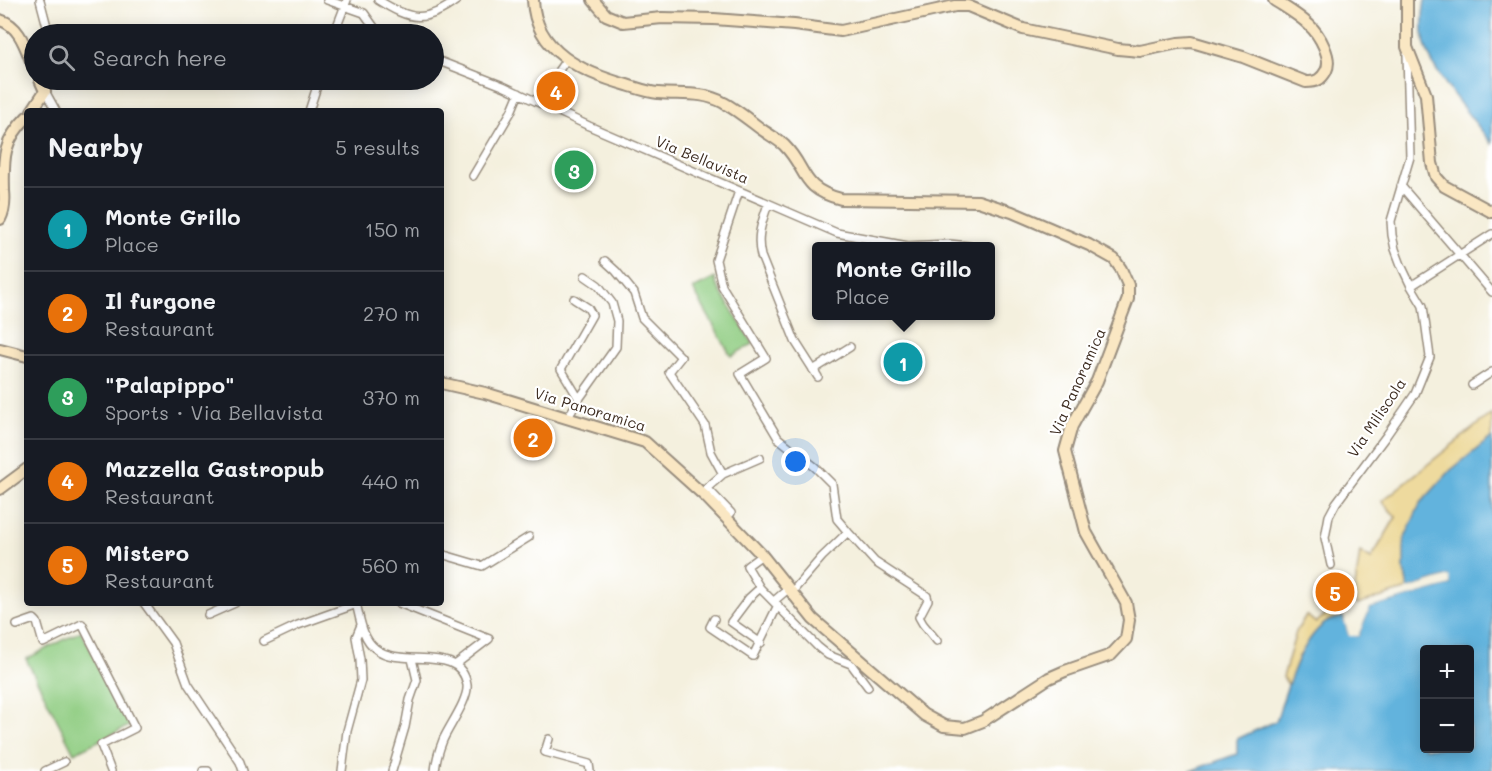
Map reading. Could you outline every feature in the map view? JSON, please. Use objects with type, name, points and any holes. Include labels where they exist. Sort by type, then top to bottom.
[{"type":"street","points":[[40,0],[46,24]]},
{"type":"street","points":[[327,0],[345,2],[364,13],[372,24]]},
{"type":"street","points":[[378,0],[407,16],[423,16],[443,11],[457,0]]},
{"type":"street","name":"Via Panoramica","points":[[444,383],[645,442],[706,497],[762,555],[813,619],[924,715],[944,726],[965,728],[983,721],[1049,678],[1111,655],[1126,639],[1129,620],[1126,603],[1086,532],[1065,451],[1072,426],[1097,381],[1128,299],[1128,285],[1114,259],[1089,245],[1012,212],[978,201],[853,200],[830,196],[814,188],[783,144],[726,103],[696,93],[647,91],[589,73],[566,60],[541,29],[535,16],[534,0]]},
{"type":"street","points":[[593,0],[606,15],[623,22],[662,18],[714,19],[841,31],[956,6],[968,6],[1016,26],[1118,49],[1140,51],[1192,42],[1243,57],[1306,82],[1321,78],[1327,69],[1328,61],[1324,48],[1310,26],[1274,0]]},
{"type":"street","name":"Via Miliscola","points":[[1331,565],[1324,538],[1329,516],[1415,394],[1430,357],[1423,306],[1411,286],[1395,249],[1391,221],[1410,157],[1407,0]]},
{"type":"street","points":[[337,24],[345,2]]},
{"type":"street","points":[[0,20],[12,25],[24,40]]},
{"type":"street","points":[[1407,47],[1426,95],[1432,164],[1437,177],[1444,186],[1492,212]]},
{"type":"street","points":[[537,101],[566,60]]},
{"type":"street","name":"Via Bellavista","points":[[444,63],[519,93],[837,233],[886,242]]},
{"type":"street","points":[[310,108],[316,90]]},
{"type":"street","points":[[34,108],[45,91],[54,108]]},
{"type":"street","points":[[472,176],[511,112],[519,93]]},
{"type":"street","points":[[0,219],[5,203],[4,156],[14,129],[24,120]]},
{"type":"street","points":[[1401,186],[1492,292]]},
{"type":"street","points":[[740,191],[716,260],[723,286],[766,358],[740,374],[778,438],[815,467],[832,484],[837,519],[875,562],[927,596],[928,600],[919,617],[937,641]]},
{"type":"street","points":[[768,204],[758,234],[758,244],[795,341],[816,373],[850,346]]},
{"type":"street","points":[[1411,286],[1492,234]]},
{"type":"street","points":[[605,261],[634,293],[642,318],[681,357],[669,372],[705,425],[711,452],[723,474]]},
{"type":"street","points":[[567,420],[616,347],[617,321],[612,303],[598,285],[585,276]]},
{"type":"street","points":[[573,299],[588,308],[592,315],[561,369],[579,399]]},
{"type":"street","points":[[0,349],[24,355]]},
{"type":"street","points":[[1472,385],[1492,372]]},
{"type":"street","points":[[726,518],[731,513],[707,488],[723,474],[760,458]]},
{"type":"street","points":[[0,489],[24,471]]},
{"type":"street","points":[[714,619],[710,627],[753,656],[761,643],[776,603],[848,532]]},
{"type":"street","points":[[444,555],[482,566],[529,537]]},
{"type":"street","points":[[762,555],[747,566],[760,588],[818,647],[828,655],[851,664],[868,687]]},
{"type":"street","points":[[760,588],[749,598],[731,622],[761,643]]},
{"type":"street","points":[[146,606],[173,643],[188,684],[240,762],[243,771]]},
{"type":"street","points":[[208,615],[228,606]]},
{"type":"street","points":[[264,641],[298,625],[350,606]]},
{"type":"street","points":[[356,606],[367,639],[376,650],[392,656],[441,660],[455,665],[467,681],[468,689],[442,742],[435,771]]},
{"type":"street","points":[[406,606],[489,639],[455,665]]},
{"type":"street","points":[[17,625],[34,619],[43,643],[82,624],[135,728],[101,745],[111,771]]},
{"type":"street","points":[[342,771],[346,731],[361,680],[356,637],[361,625]]},
{"type":"street","points":[[392,771],[417,680],[412,659]]},
{"type":"street","points":[[549,739],[545,752],[589,765],[590,771]]},
{"type":"street","points":[[45,771],[64,762]]},
{"type":"street","points":[[203,771],[208,771]]},
{"type":"green space","points":[[715,278],[716,284],[753,344],[731,356],[693,289]]},
{"type":"green space","points":[[81,631],[131,725],[74,753],[26,659]]},
{"type":"sand","points":[[1492,413],[1492,437],[1451,470],[1420,504],[1404,568],[1408,589],[1357,605],[1354,595],[1360,552],[1371,559],[1396,517],[1382,501]]},
{"type":"sand","points":[[1338,603],[1343,617],[1328,621],[1299,656],[1289,686],[1283,677],[1296,632],[1306,615],[1316,623]]},
{"type":"water","points":[[1425,0],[1492,0],[1492,144],[1447,87],[1432,62],[1425,45],[1423,32]]},
{"type":"water","points":[[1492,437],[1492,771],[1190,771],[1237,754],[1237,739],[1276,721],[1296,665],[1310,638],[1319,628],[1329,621],[1343,617],[1349,635],[1358,636],[1370,608],[1451,585],[1448,576],[1408,589],[1404,568],[1404,540],[1420,504],[1451,470]]},
{"type":"pier","points":[[1449,576],[1451,585],[1370,608],[1358,636],[1349,636],[1344,620],[1347,619],[1351,633],[1356,633],[1369,606],[1447,583],[1446,580],[1409,592],[1405,590]]},
{"type":"place","name":"Mazzella Gastropub","points":[[556,91]]},
{"type":"place","name":"\"Palapippo\"","points":[[574,170]]},
{"type":"place","name":"Monte Grillo","points":[[903,362]]},
{"type":"place","name":"Il furgone","points":[[533,438]]},
{"type":"place","name":"Mistero","points":[[1335,592]]}]
